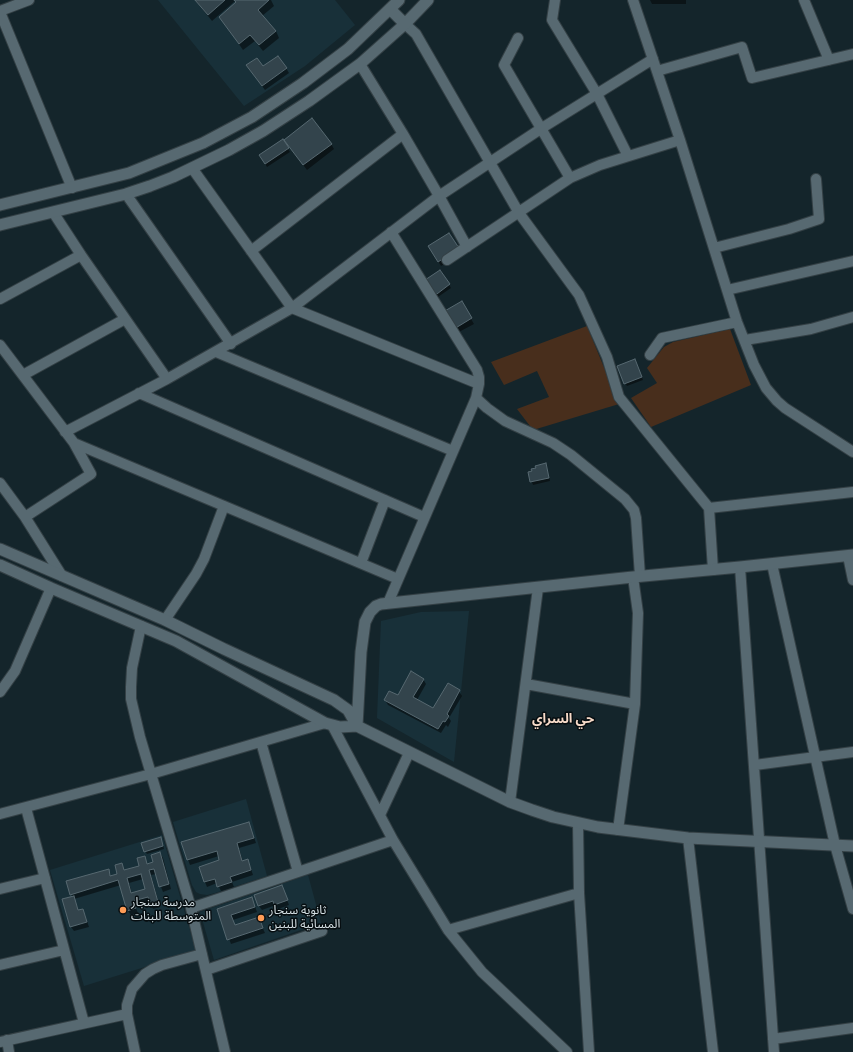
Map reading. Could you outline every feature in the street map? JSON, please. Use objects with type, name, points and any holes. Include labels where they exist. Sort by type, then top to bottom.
[{"type":"street","points":[[29,0],[0,11],[72,188]]},
{"type":"street","points":[[0,206],[129,173],[203,143],[252,116],[303,83],[348,49],[399,0]]},
{"type":"street","points":[[0,225],[126,194],[150,186],[230,150],[263,131],[309,101],[360,64],[405,24],[428,0]]},
{"type":"street","points":[[556,0],[552,20],[597,94],[628,156]]},
{"type":"street","points":[[633,0],[680,140],[737,322],[760,378],[766,388],[785,408],[853,452]]},
{"type":"street","points":[[804,0],[829,60]]},
{"type":"street","points":[[390,9],[416,34],[519,213],[579,295],[607,357],[619,397],[709,508],[713,570]]},
{"type":"street","points":[[518,38],[504,65],[570,178]]},
{"type":"street","points":[[657,71],[742,47],[752,78],[853,54]]},
{"type":"street","points":[[65,432],[167,379],[292,308],[439,196],[542,128],[653,59]]},
{"type":"street","points":[[360,64],[403,134],[467,247]]},
{"type":"street","points":[[251,251],[403,134]]},
{"type":"street","points":[[447,260],[570,178],[600,165],[680,140]]},
{"type":"street","points":[[192,168],[292,308],[479,384]]},
{"type":"street","points":[[714,248],[819,219],[816,180]]},
{"type":"street","points":[[126,194],[231,344]]},
{"type":"street","points":[[52,212],[167,379]]},
{"type":"street","points":[[388,603],[476,398],[479,384],[477,370],[390,232]]},
{"type":"street","points":[[0,299],[81,255]]},
{"type":"street","points":[[727,290],[853,261]]},
{"type":"street","points":[[745,340],[810,329],[853,317]]},
{"type":"street","points":[[23,375],[125,319]]},
{"type":"street","points":[[650,355],[662,338],[737,322]]},
{"type":"street","points":[[0,345],[74,443],[91,474],[25,517]]},
{"type":"street","points":[[216,352],[452,451]]},
{"type":"street","points":[[139,393],[424,517]]},
{"type":"street","points":[[476,398],[487,408],[505,420],[553,443],[565,451],[587,467],[625,499],[634,510],[636,518],[638,613],[635,704],[618,830]]},
{"type":"street","points":[[74,443],[398,579]]},
{"type":"street","points":[[0,483],[25,517],[62,576]]},
{"type":"street","points":[[709,508],[853,492]]},
{"type":"street","points":[[361,563],[385,500]]},
{"type":"street","points":[[165,620],[204,560],[224,506]]},
{"type":"street","points":[[0,549],[165,620],[341,704],[348,710],[357,726],[510,802],[553,817],[618,830],[688,838],[853,846]]},
{"type":"street","points":[[357,726],[361,652],[365,622],[370,612],[381,604],[637,576],[850,556],[853,580]]},
{"type":"street","points":[[772,564],[835,845],[853,909]]},
{"type":"street","points":[[0,565],[176,641],[328,724],[349,727],[357,726]]},
{"type":"street","points":[[740,567],[774,1052]]},
{"type":"street","points":[[0,692],[15,671],[51,588]]},
{"type":"street","points":[[510,802],[538,588]]},
{"type":"street","points":[[141,626],[132,668],[131,699],[140,736],[191,908],[225,1052]]},
{"type":"street","points":[[526,684],[635,704]]},
{"type":"street","points":[[0,814],[151,774],[261,742],[328,724],[338,723],[343,717],[344,710],[341,704]]},
{"type":"street","points":[[328,724],[393,840],[448,930],[482,972],[565,1051]]},
{"type":"street","points":[[261,742],[298,872]]},
{"type":"street","points":[[755,765],[853,752]]},
{"type":"street","points":[[380,815],[409,753]]},
{"type":"street","points":[[26,808],[84,1023]]},
{"type":"street","points":[[578,823],[579,893],[589,1052]]},
{"type":"street","points":[[688,838],[713,1052]]},
{"type":"street","points":[[191,908],[393,840]]},
{"type":"street","points":[[0,888],[44,878]]},
{"type":"street","points":[[448,930],[579,893]]},
{"type":"street","points":[[206,970],[322,931]]},
{"type":"street","points":[[0,965],[64,950]]},
{"type":"street","points":[[135,1052],[127,1014],[127,1005],[132,989],[145,974],[162,965],[202,954]]},
{"type":"street","points":[[9,1052],[3,1041],[127,1014]]},
{"type":"street","points":[[773,1039],[853,1028]]},
{"type":"shaded area","points":[[158,0],[335,0],[355,25],[305,66],[244,106]]},
{"type":"shaded area","points":[[587,326],[619,404],[533,430],[517,409],[549,397],[537,371],[504,385],[491,362]]},
{"type":"shaded area","points":[[730,329],[751,385],[651,427],[631,398],[657,383],[647,368],[664,347],[673,342]]},
{"type":"shaded area","points":[[469,611],[454,762],[377,718],[381,621],[421,612]]},
{"type":"shaded area","points":[[246,799],[267,876],[207,895],[196,892],[192,885],[173,822]]},
{"type":"shaded area","name":"مدرسة سنجار المتوسطة للبنات","points":[[162,835],[196,951],[84,986],[50,870]]},
{"type":"shaded area","name":"ثانوية سنجار المسائية للبنين","points":[[308,875],[321,923],[214,960],[200,912]]},
{"type":"building","points":[[195,0],[225,0],[208,15]]},
{"type":"building","points":[[234,0],[269,0],[258,10],[276,31],[259,45],[250,35],[239,44],[219,17],[236,2]]},
{"type":"building","points":[[278,56],[287,68],[262,86],[246,65],[257,58],[263,66]]},
{"type":"building","points":[[312,118],[332,144],[303,165],[284,140]]},
{"type":"building","points":[[283,139],[289,148],[265,164],[259,155]]},
{"type":"building","points":[[449,233],[459,248],[438,262],[428,246]]},
{"type":"building","points":[[440,270],[450,284],[433,297],[422,282]]},
{"type":"building","points":[[462,301],[472,318],[454,329],[443,312]]},
{"type":"building","points":[[635,359],[642,377],[624,384],[617,366]]},
{"type":"building","points":[[546,463],[549,478],[530,482],[528,472],[532,471],[531,469],[536,468],[535,466]]},
{"type":"building","points":[[411,671],[424,679],[413,697],[433,708],[448,683],[460,690],[447,714],[449,716],[445,722],[443,721],[438,729],[384,700],[389,691],[398,695]]},
{"type":"building","points":[[249,822],[254,838],[237,843],[242,861],[248,859],[251,870],[230,877],[232,882],[217,887],[215,879],[204,882],[199,867],[219,860],[217,851],[187,860],[181,842]]},
{"type":"building","points":[[161,837],[163,846],[144,852],[141,843]]},
{"type":"building","points":[[160,852],[169,884],[159,887],[154,869],[149,870],[158,902],[150,904],[148,897],[133,901],[136,908],[127,911],[118,880],[70,895],[66,881],[109,869],[110,876],[117,874],[115,865],[122,863],[124,870],[139,866],[137,858],[145,856],[147,864],[153,862],[151,855]],"holes":[[[141,874],[145,889],[131,893],[127,878]]]},
{"type":"building","points":[[282,885],[288,900],[274,905],[273,901],[258,906],[254,895]]},
{"type":"building","points":[[74,896],[78,910],[83,909],[87,922],[70,927],[62,899]]},
{"type":"building","points":[[252,897],[255,907],[231,915],[235,925],[259,917],[263,928],[227,940],[217,909]]},
{"type":"place","name":"مدرسة سنجار المتوسطة للبنات","points":[[123,910]]},
{"type":"place","name":"ثانوية سنجار المسائية للبنين","points":[[261,918]]},
{"type":"district","name":"حي السراي","points":[[563,720]]}]
